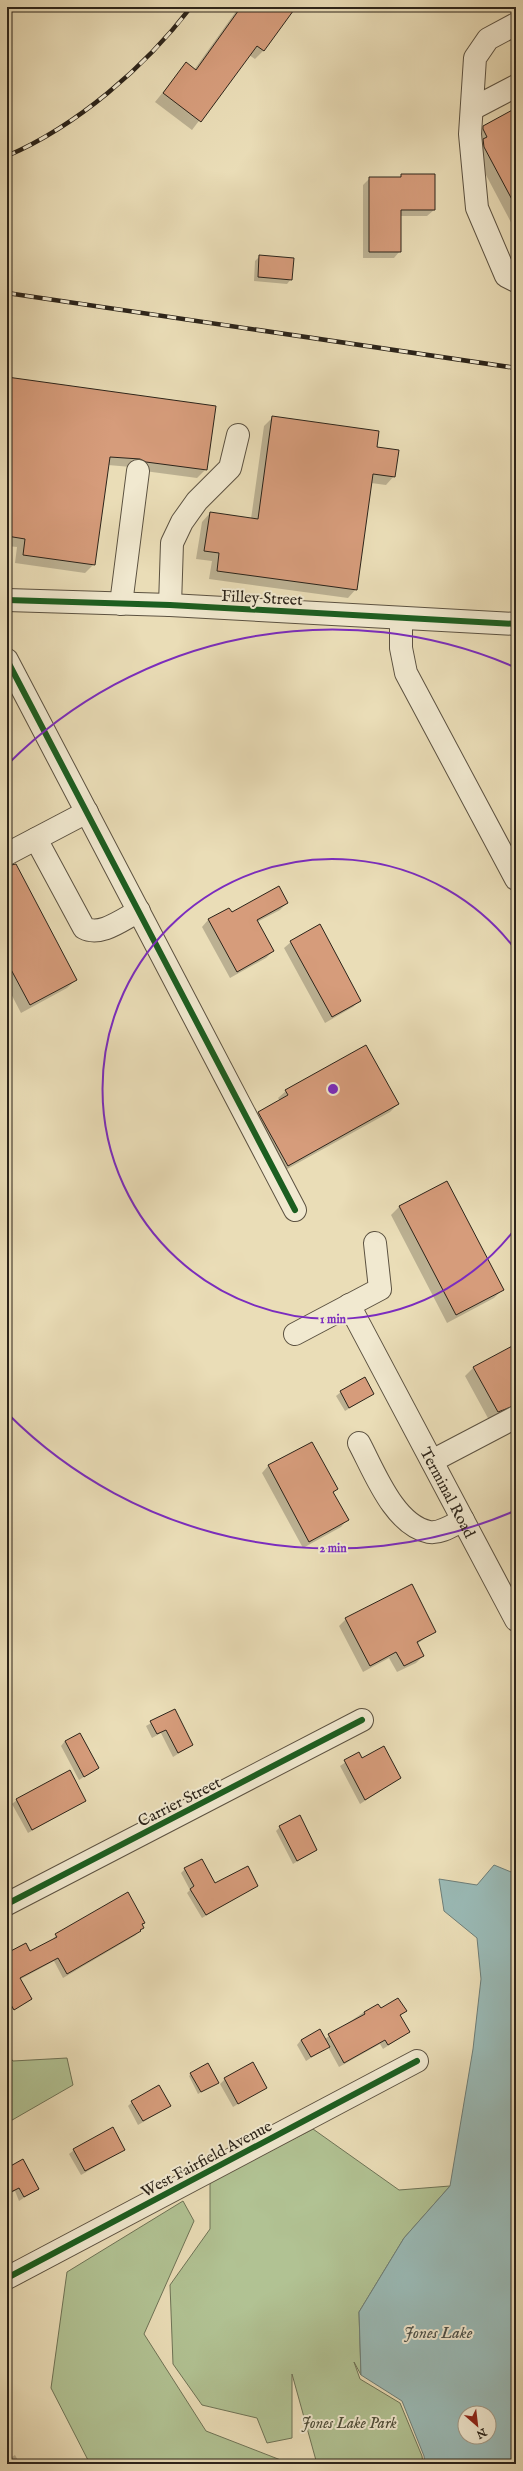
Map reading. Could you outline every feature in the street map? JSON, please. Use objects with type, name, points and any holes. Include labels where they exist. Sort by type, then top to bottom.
[{"type":"street","points":[[516,24],[488,39],[474,58],[470,134],[477,208],[506,276],[516,281]]},
{"type":"street","points":[[472,109],[516,86]]},
{"type":"street","points":[[170,605],[172,543],[182,522],[197,501],[230,468],[238,435]]},
{"type":"street","points":[[121,604],[138,471]]},
{"type":"street","name":"Filley Street","points":[[7,600],[170,605],[516,624]]},
{"type":"street","points":[[401,618],[401,648],[406,673],[516,879]]},
{"type":"street","points":[[7,660],[15,693],[87,812],[296,1210]]},
{"type":"street","points":[[7,854],[87,812]]},
{"type":"street","points":[[36,839],[84,928],[91,932],[102,930],[139,911]]},
{"type":"street","points":[[295,1334],[380,1289],[375,1243]]},
{"type":"street","name":"Terminal Road","points":[[349,1306],[516,1620]]},
{"type":"street","points":[[432,1461],[516,1417]]},
{"type":"street","points":[[359,1443],[396,1511],[410,1524],[429,1532],[442,1530],[463,1520]]},
{"type":"street","name":"Carrier Street","points":[[7,1904],[362,1720]]},
{"type":"street","name":"West Fairfield Avenue","points":[[7,2278],[417,2061]]},
{"type":"green space","points":[[7,2054],[13,2061],[67,2058],[73,2085],[7,2123]]},
{"type":"green space","name":"Jones Lake Park","points":[[313,2129],[399,2190],[450,2186],[404,2238],[359,2312],[361,2375],[354,2362],[360,2379],[400,2403],[422,2456],[423,2464],[317,2464],[292,2374],[292,2438],[267,2443],[257,2418],[202,2405],[173,2364],[170,2285],[210,2229],[210,2182]]},
{"type":"green space","points":[[183,2201],[194,2221],[144,2334],[206,2431],[291,2464],[90,2464],[51,2388],[67,2272]]},
{"type":"water","name":"Jones Lake","points":[[494,1865],[516,1874],[516,2464],[425,2464],[424,2456],[402,2401],[361,2375],[359,2312],[404,2238],[450,2186],[473,2049],[481,1979],[477,1938],[444,1911],[439,1879],[477,1885]]},
{"type":"building","points":[[241,7],[296,7],[264,51],[257,46],[201,122],[163,93],[186,62],[196,70]]},
{"type":"building","points":[[516,108],[516,207],[484,147],[483,139],[487,137],[483,126]]},
{"type":"building","points":[[401,174],[435,174],[435,210],[401,210],[401,252],[369,252],[369,177],[401,177]]},
{"type":"building","points":[[259,255],[294,258],[292,280],[258,277]]},
{"type":"building","points":[[7,377],[216,406],[207,470],[146,462],[140,459],[110,457],[95,565],[23,555],[25,539],[7,536]]},
{"type":"building","points":[[272,416],[379,431],[377,447],[399,450],[395,477],[373,474],[357,590],[217,571],[219,553],[204,551],[210,512],[258,519]]},
{"type":"building","points":[[16,864],[77,980],[30,1005],[7,962],[7,866]]},
{"type":"building","points":[[279,886],[288,903],[257,920],[274,951],[237,972],[208,919],[229,908],[232,912]]},
{"type":"building","points":[[320,924],[361,1001],[332,1017],[290,941]]},
{"type":"building","points":[[366,1045],[399,1104],[288,1166],[258,1112],[288,1095],[285,1090]]},
{"type":"building","points":[[447,1181],[504,1290],[456,1315],[399,1206]]},
{"type":"building","points":[[516,1344],[516,1405],[498,1412],[473,1367]]},
{"type":"building","points":[[365,1377],[374,1394],[349,1408],[340,1391]]},
{"type":"building","points":[[312,1442],[338,1489],[333,1492],[349,1520],[309,1542],[268,1465]]},
{"type":"building","points":[[412,1584],[436,1632],[417,1642],[424,1656],[404,1666],[396,1652],[370,1666],[345,1618]]},
{"type":"building","points":[[175,1709],[193,1745],[178,1753],[166,1730],[157,1734],[150,1721]]},
{"type":"building","points":[[80,1733],[99,1768],[84,1777],[65,1741]]},
{"type":"building","points":[[384,1746],[401,1778],[365,1800],[344,1760],[359,1752],[362,1758]]},
{"type":"building","points":[[70,1770],[86,1801],[32,1830],[16,1799]]},
{"type":"building","points":[[300,1815],[317,1850],[297,1861],[279,1826]]},
{"type":"building","points":[[202,1859],[215,1883],[248,1866],[258,1886],[206,1915],[190,1889],[194,1886],[184,1868]]},
{"type":"building","points":[[128,1892],[145,1923],[142,1924],[144,1928],[67,1974],[58,1958],[20,1978],[32,1999],[14,2010],[7,1998],[7,1953],[26,1943],[30,1951],[57,1937],[55,1934]]},
{"type":"building","points":[[398,1998],[407,2011],[400,2015],[410,2032],[388,2045],[385,2040],[344,2063],[328,2034],[365,2014],[364,2012],[378,2004],[381,2008]]},
{"type":"building","points":[[320,2029],[330,2047],[311,2057],[301,2040]]},
{"type":"building","points":[[253,2062],[267,2088],[238,2104],[224,2078]]},
{"type":"building","points":[[208,2063],[219,2083],[201,2092],[190,2073]]},
{"type":"building","points":[[159,2085],[171,2106],[143,2121],[131,2101]]},
{"type":"building","points":[[113,2127],[125,2150],[85,2171],[73,2149]]},
{"type":"building","points":[[23,2159],[39,2189],[24,2197],[19,2188],[7,2194],[7,2168]]},
{"type":"railway","points":[[7,156],[59,128],[108,93],[153,51],[191,7]]},
{"type":"railway","points":[[7,293],[516,368]]},
{"type":"cycle path","points":[[7,600],[170,605],[516,624]]},
{"type":"cycle path","points":[[7,660],[295,1210]]},
{"type":"cycle path","points":[[7,1904],[362,1720]]},
{"type":"cycle path","points":[[7,2278],[417,2061]]}]
